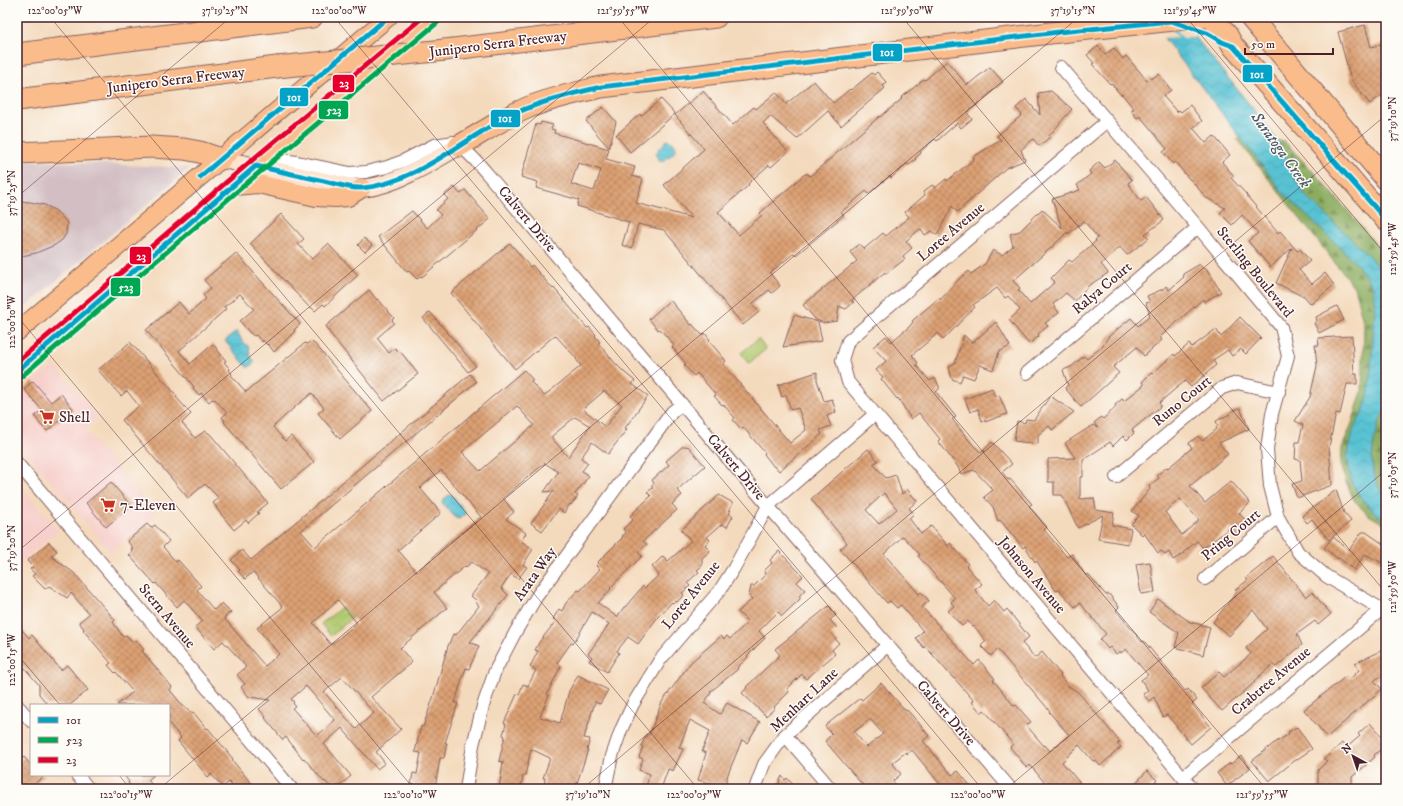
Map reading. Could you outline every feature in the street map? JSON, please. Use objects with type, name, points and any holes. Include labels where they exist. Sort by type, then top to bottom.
[{"type":"highway","points":[[17,54],[312,17]]},
{"type":"highway","name":"Junipero Serra Freeway","points":[[17,100],[716,17]]},
{"type":"highway","points":[[1211,17],[1227,35],[1233,46],[1386,220]]},
{"type":"highway","points":[[1250,17],[1386,179]]},
{"type":"highway","points":[[460,146],[498,122],[526,108],[557,97],[601,87],[1059,32],[1146,23],[1186,21],[1222,42],[1233,46]]},
{"type":"highway","points":[[17,153],[152,147],[184,149],[200,152],[221,159]]},
{"type":"main road","points":[[17,332],[388,17]]},
{"type":"main road","points":[[17,371],[261,162],[434,17]]},
{"type":"main road","points":[[234,186],[258,184],[316,197],[348,197],[362,188],[395,180],[460,146]]},
{"type":"main road","points":[[221,159],[261,162],[346,186],[362,188]]},
{"type":"street","name":"Sterling Boulevard","points":[[1061,67],[1198,227],[1281,327],[1288,356],[1272,414],[1266,449],[1270,486],[1278,517],[1298,552],[1326,576],[1383,611]]},
{"type":"street","name":"Loree Avenue","points":[[848,382],[842,360],[848,341],[1107,120]]},
{"type":"street","points":[[261,162],[297,162],[350,173],[366,172],[403,161],[434,145],[454,142],[460,146]]},
{"type":"street","name":"Calvert Drive","points":[[460,146],[490,177],[768,506],[1011,789]]},
{"type":"street","name":"Ralya Court","points":[[1027,373],[1198,227]]},
{"type":"street","name":"Johnson Avenue","points":[[848,382],[1193,789]]},
{"type":"street","name":"Runo Court","points":[[1116,477],[1222,388],[1237,383],[1279,392]]},
{"type":"street","name":"Arata Way","points":[[466,789],[473,745],[483,706],[495,671],[516,631],[538,596],[667,418],[682,404]]},
{"type":"street","name":"Loree Avenue","points":[[605,789],[619,737],[633,704],[660,660],[720,590],[734,568],[768,506],[875,414]]},
{"type":"street","name":"Stern Avenue","points":[[17,464],[292,789]]},
{"type":"street","name":"Pring Court","points":[[1205,579],[1278,517]]},
{"type":"street","name":"Crabtree Avenue","points":[[1183,777],[1383,611]]},
{"type":"street","name":"Menhart Lane","points":[[755,789],[764,764],[785,735],[888,645]]},
{"type":"street","points":[[17,704],[30,720]]},
{"type":"street","points":[[785,735],[831,789]]},
{"type":"street","points":[[78,776],[89,789]]},
{"type":"shaded area","points":[[34,161],[190,168],[17,314],[17,162]]},
{"type":"shaded area","points":[[54,365],[98,418],[85,430],[156,515],[111,552],[17,442],[17,396]]},
{"type":"shaded area","points":[[17,482],[58,531],[17,565]]},
{"type":"green space","points":[[1237,139],[1284,141],[1323,182],[1386,256],[1386,525],[1367,514],[1354,500],[1346,482],[1341,464],[1342,448],[1362,391],[1364,325],[1354,287]]},
{"type":"green space","points":[[758,339],[766,349],[749,363],[741,353]]},
{"type":"green space","points":[[342,607],[352,618],[331,636],[321,624]]},
{"type":"water","points":[[1195,37],[1271,131],[1284,152],[1296,181],[1308,198],[1370,257],[1386,277],[1386,407],[1379,423],[1374,442],[1372,459],[1373,471],[1378,486],[1386,498],[1386,521],[1370,508],[1361,498],[1352,483],[1347,458],[1354,428],[1362,414],[1367,400],[1370,384],[1375,307],[1373,287],[1354,261],[1284,194],[1164,38]]},
{"type":"water","points":[[667,140],[674,144],[676,151],[663,161],[660,161],[656,153]]},
{"type":"water","points":[[237,331],[242,341],[249,347],[250,356],[255,362],[248,368],[225,341]]},
{"type":"water","points":[[449,495],[452,495],[465,511],[465,514],[459,519],[456,518],[442,503],[443,500]]},
{"type":"pier","points":[[1195,35],[1197,37],[1162,38],[1164,36]]},
{"type":"building","points":[[1365,25],[1371,47],[1386,43],[1386,92],[1370,104],[1351,80],[1338,32]]},
{"type":"building","points":[[1098,46],[1105,55],[1114,48],[1123,59],[1126,56],[1147,80],[1150,77],[1151,79],[1159,74],[1171,90],[1163,96],[1177,112],[1179,110],[1181,112],[1190,105],[1202,121],[1193,128],[1206,143],[1214,136],[1230,155],[1222,162],[1234,176],[1231,178],[1278,233],[1280,231],[1297,251],[1300,249],[1310,261],[1299,270],[1312,284],[1325,273],[1334,285],[1311,304],[1303,295],[1302,296],[1276,283],[1292,248],[1270,267],[1248,241],[1258,233],[1242,215],[1232,225],[1220,213],[1225,208],[1203,196],[1204,195],[1175,162],[1173,164],[1163,152],[1167,149],[1140,116],[1137,118],[1131,110],[1134,109],[1122,94],[1121,95],[1111,83],[1110,84],[1092,64],[1094,63],[1087,55]]},
{"type":"building","points":[[947,61],[967,85],[990,67],[1003,82],[967,113],[972,119],[961,128],[957,123],[937,141],[935,139],[920,152],[921,153],[915,158],[916,159],[908,165],[907,164],[891,178],[890,176],[868,194],[866,191],[841,212],[844,215],[796,255],[794,253],[770,273],[780,286],[772,293],[769,290],[752,304],[759,312],[743,325],[664,230],[638,224],[632,248],[622,245],[629,222],[577,206],[579,200],[536,188],[538,182],[521,177],[536,124],[540,125],[541,122],[553,125],[551,129],[555,130],[554,133],[609,149],[606,159],[635,167],[632,176],[643,179],[636,203],[692,218],[664,185],[704,149],[675,115],[703,91],[733,125],[754,107],[756,109],[776,92],[786,104],[814,81],[833,103],[872,73],[874,75],[877,72],[887,83],[883,86],[885,88],[841,126],[828,111],[797,139],[770,116],[763,123],[788,152],[771,167],[769,165],[718,212],[739,235],[762,215],[760,213],[805,174],[810,176],[902,99],[901,98],[924,79],[925,80]],"holes":[[[578,163],[601,170],[594,191],[571,184]]]},
{"type":"building","points":[[1051,91],[1072,109],[1049,136],[1050,137],[1039,146],[1033,139],[1021,150],[1025,160],[1006,168],[957,212],[952,206],[937,235],[931,231],[925,235],[920,229],[906,241],[912,248],[903,256],[905,259],[886,274],[885,272],[851,301],[854,302],[846,309],[839,306],[837,321],[824,323],[816,320],[803,305],[857,261],[850,252],[859,244],[864,249],[883,233],[886,236],[909,217],[905,212],[925,195],[923,192],[932,185],[935,188],[946,179],[947,181],[974,159],[973,157],[1001,140],[997,136],[1022,115],[1016,108],[1026,99],[1040,115],[1038,93]]},
{"type":"building","points":[[661,99],[675,114],[630,152],[616,135],[640,114],[641,116]]},
{"type":"building","points":[[603,107],[616,122],[609,148],[586,121]]},
{"type":"building","points":[[1115,160],[1132,180],[1128,183],[1141,201],[1146,197],[1164,220],[1145,234],[1149,238],[1127,255],[1120,247],[1101,264],[1108,273],[1088,286],[1075,301],[1066,293],[1053,304],[1059,313],[1045,323],[1048,326],[1038,334],[1039,336],[1032,342],[1028,343],[1009,320],[1020,310],[1008,296],[1005,298],[997,288],[973,305],[975,307],[943,340],[938,333],[912,355],[918,363],[916,365],[930,381],[935,378],[939,386],[939,389],[936,392],[956,417],[952,419],[981,453],[992,442],[1012,464],[1002,472],[1032,504],[1029,506],[1047,527],[1044,530],[1067,557],[1072,554],[1086,576],[1088,574],[1106,595],[1110,595],[1119,607],[1116,610],[1142,642],[1144,641],[1185,691],[1188,689],[1197,700],[1192,704],[1211,727],[1191,744],[1167,715],[1163,717],[1154,697],[1149,701],[1143,694],[1148,690],[1141,680],[1148,675],[1126,649],[1121,653],[1120,651],[1116,654],[1110,647],[1108,649],[1100,639],[1106,634],[1080,603],[1075,607],[1059,590],[1056,591],[1025,546],[1023,548],[1000,520],[998,521],[993,507],[984,497],[993,490],[974,470],[961,474],[958,467],[938,441],[940,439],[919,413],[911,419],[898,398],[897,399],[881,379],[883,377],[876,370],[886,361],[873,347],[886,336],[891,342],[909,327],[913,322],[912,321],[939,298],[940,300],[959,279],[969,271],[971,274],[985,264],[993,250],[1002,255],[1013,246],[1010,234],[1020,231],[1042,209],[1062,228],[1052,199],[1080,190],[1077,185],[1091,174],[1089,171],[1099,162],[1105,168]],"holes":[[[1084,221],[1098,238],[1072,262],[1069,260],[1051,278],[1055,282],[1030,304],[1018,290],[1020,288],[1013,281],[1067,232],[1068,234]]]},
{"type":"building","points":[[454,187],[460,194],[465,190],[490,219],[422,277],[421,276],[417,279],[409,271],[407,272],[378,237],[412,211],[427,228],[441,215],[436,210],[448,199],[444,195]]},
{"type":"building","points":[[17,201],[45,205],[56,211],[67,223],[66,234],[62,240],[55,245],[36,253],[17,257]]},
{"type":"building","points":[[281,214],[304,239],[298,244],[312,259],[328,244],[358,275],[325,306],[323,304],[315,311],[311,307],[310,308],[250,244]]},
{"type":"building","points":[[364,238],[372,245],[365,252],[358,245]]},
{"type":"building","points":[[510,243],[530,267],[532,265],[553,289],[554,288],[587,328],[589,327],[596,335],[595,336],[600,342],[598,343],[615,363],[635,381],[632,384],[648,396],[625,428],[627,429],[608,454],[592,442],[581,458],[588,463],[582,471],[589,476],[575,494],[578,496],[564,513],[559,509],[542,531],[531,523],[554,491],[544,492],[558,472],[545,463],[503,498],[514,512],[506,519],[526,533],[521,541],[533,549],[523,565],[527,567],[518,579],[511,574],[501,588],[508,595],[470,642],[479,646],[469,669],[466,668],[461,682],[455,703],[458,703],[445,743],[447,743],[444,758],[440,758],[435,788],[411,784],[413,773],[417,774],[421,753],[415,752],[421,726],[423,727],[453,634],[456,635],[479,606],[475,601],[476,600],[471,596],[488,574],[472,562],[434,592],[447,608],[400,648],[412,662],[371,697],[401,729],[376,752],[385,763],[377,769],[342,728],[324,744],[351,776],[336,789],[332,789],[325,781],[324,782],[304,758],[303,759],[286,737],[283,740],[265,718],[266,717],[259,709],[270,700],[249,697],[241,687],[245,684],[237,675],[246,667],[223,641],[214,649],[195,627],[202,621],[184,600],[177,607],[156,583],[155,584],[129,555],[133,552],[131,549],[133,548],[127,541],[147,524],[151,528],[155,525],[169,541],[163,547],[176,562],[178,560],[201,586],[197,590],[214,610],[222,603],[231,612],[224,618],[265,666],[279,654],[257,628],[283,607],[253,572],[245,579],[238,571],[240,570],[231,560],[242,550],[251,560],[470,374],[476,382],[301,531],[315,547],[524,370],[533,380],[531,382],[544,396],[581,366],[577,359],[555,335],[515,369],[451,293]],"holes":[[[604,391],[622,405],[605,427],[583,409]],[[517,406],[534,425],[480,471],[462,452]],[[575,417],[590,426],[568,457],[552,438],[552,436]],[[441,470],[481,517],[452,540],[417,572],[398,550],[441,513],[420,488]],[[338,600],[357,623],[331,645],[313,623]],[[342,677],[374,713],[356,729],[324,692]],[[306,686],[335,720],[317,736],[292,708],[295,706],[293,703],[294,702],[291,699]]]},
{"type":"building","points":[[236,253],[300,324],[274,352],[263,340],[262,342],[256,335],[254,336],[249,332],[240,321],[254,309],[240,294],[224,307],[226,309],[179,351],[190,364],[213,344],[226,361],[224,362],[230,369],[231,375],[246,392],[305,343],[307,344],[311,341],[372,411],[340,439],[318,413],[324,408],[312,393],[296,406],[273,427],[285,441],[291,436],[314,462],[281,489],[224,422],[225,421],[222,417],[227,413],[215,399],[212,399],[209,402],[201,393],[199,395],[191,383],[146,330],[179,302],[189,314],[206,299],[203,295],[211,288],[204,280]]},
{"type":"building","points":[[1200,264],[1203,269],[1206,268],[1221,292],[1204,302],[1203,299],[1160,337],[1162,340],[1144,356],[1137,347],[1113,367],[1119,373],[1081,407],[1065,388],[1068,385],[1063,370],[1071,367],[1084,356],[1087,359],[1103,346],[1108,337],[1131,318],[1138,326],[1150,316],[1146,303],[1150,302],[1147,296],[1163,289],[1166,286],[1169,290],[1184,277],[1183,274]]},
{"type":"building","points":[[369,290],[394,318],[392,320],[394,323],[377,338],[389,353],[395,348],[399,352],[400,351],[418,374],[384,401],[329,332],[326,326]]},
{"type":"building","points":[[670,300],[691,325],[692,324],[702,335],[705,333],[710,340],[709,341],[726,361],[723,364],[790,443],[806,430],[798,408],[791,410],[786,395],[782,397],[778,385],[817,372],[817,380],[824,401],[832,399],[836,412],[827,416],[831,426],[820,430],[822,434],[779,471],[775,466],[774,467],[764,454],[765,453],[743,427],[741,429],[733,420],[735,418],[714,396],[716,395],[697,373],[694,376],[684,365],[686,364],[672,347],[674,345],[649,319]]},
{"type":"building","points":[[1337,306],[1344,320],[1319,333],[1314,323],[1317,321],[1316,317]]},
{"type":"building","points":[[430,312],[476,366],[468,372],[423,318]]},
{"type":"building","points":[[794,315],[818,322],[822,341],[783,347]]},
{"type":"building","points":[[1240,317],[1261,338],[1246,354],[1241,349],[1232,356],[1228,350],[1213,360],[1216,365],[1191,387],[1185,381],[1159,403],[1161,406],[1132,430],[1134,433],[1127,440],[1123,436],[1113,446],[1110,442],[1083,460],[1083,477],[1080,477],[1080,499],[1094,498],[1096,510],[1114,513],[1112,525],[1131,529],[1128,544],[1098,539],[1103,515],[1078,528],[1062,495],[1054,495],[1054,482],[1048,482],[1048,459],[1075,458],[1065,443],[1093,425],[1098,428],[1094,423],[1101,417],[1103,419],[1122,399],[1124,401],[1144,385],[1142,382],[1174,354],[1175,356],[1189,344],[1192,347],[1216,329],[1221,337]]},
{"type":"building","points":[[996,322],[1010,346],[999,352],[993,370],[980,365],[974,379],[963,375],[960,382],[952,379],[949,367],[955,363],[964,335],[972,343]]},
{"type":"building","points":[[1352,336],[1354,374],[1357,374],[1357,384],[1347,384],[1340,414],[1336,413],[1329,447],[1332,485],[1297,498],[1292,484],[1302,481],[1300,460],[1295,459],[1296,442],[1299,442],[1303,425],[1295,421],[1310,397],[1317,366],[1315,345],[1319,345],[1318,338]]},
{"type":"building","points":[[130,342],[191,414],[182,423],[194,437],[195,438],[205,431],[210,434],[268,503],[257,512],[259,513],[248,523],[246,520],[234,530],[213,503],[219,498],[205,484],[188,498],[122,420],[139,406],[127,391],[121,396],[98,370]]},
{"type":"building","points":[[33,381],[51,402],[61,394],[73,409],[47,431],[35,416],[42,410],[24,389]]},
{"type":"building","points":[[992,388],[995,397],[999,395],[1007,414],[985,422],[985,420],[982,421],[978,409],[970,412],[965,399]]},
{"type":"building","points":[[1050,396],[1074,412],[1052,430],[1049,426],[1038,435],[1038,444],[1014,441],[1017,421],[1025,423],[1026,419],[1034,420]]},
{"type":"building","points":[[1240,408],[1249,429],[1219,443],[1228,454],[1190,486],[1205,503],[1231,481],[1250,503],[1239,513],[1247,522],[1244,524],[1247,527],[1238,535],[1231,527],[1203,548],[1197,541],[1184,552],[1185,553],[1173,560],[1169,552],[1165,555],[1162,551],[1158,553],[1144,533],[1142,535],[1131,524],[1139,516],[1132,511],[1150,489],[1149,486],[1159,478],[1157,475],[1192,448],[1189,443],[1198,436],[1202,441],[1217,429],[1216,427],[1218,426],[1216,421],[1230,414],[1230,412]],"holes":[[[1180,499],[1199,520],[1182,535],[1165,512]]]},
{"type":"building","points":[[682,447],[689,447],[705,466],[677,490],[682,495],[672,504],[677,510],[643,541],[647,544],[638,552],[642,556],[610,588],[611,589],[598,603],[617,617],[643,586],[645,588],[659,575],[652,567],[663,556],[668,561],[691,541],[681,530],[719,495],[733,503],[729,513],[733,516],[727,527],[722,524],[707,537],[710,540],[705,545],[710,551],[702,558],[702,566],[697,570],[699,572],[687,583],[690,586],[682,593],[684,595],[676,603],[675,601],[673,603],[672,602],[660,614],[638,644],[628,637],[617,651],[619,653],[607,672],[589,661],[592,657],[588,654],[609,624],[592,612],[573,644],[571,643],[557,663],[561,666],[547,694],[549,695],[540,717],[560,723],[569,691],[578,675],[608,690],[600,704],[595,702],[584,738],[590,739],[588,750],[575,789],[544,789],[545,778],[543,778],[550,758],[531,749],[525,776],[523,776],[521,789],[499,789],[503,762],[499,761],[505,736],[503,735],[506,724],[504,723],[517,694],[519,695],[523,684],[528,686],[536,670],[530,667],[538,651],[535,650],[540,641],[556,621],[553,619],[559,609],[562,611],[566,603],[578,590],[580,591],[600,569],[596,566],[599,563],[598,562],[626,533],[623,529],[633,520],[630,516],[651,496],[647,492],[653,488],[651,486],[654,483],[652,480],[669,465],[666,461]]},
{"type":"building","points":[[868,449],[878,461],[873,464],[886,478],[896,475],[902,494],[907,489],[917,501],[909,508],[914,514],[909,518],[921,534],[931,526],[948,546],[950,543],[968,564],[966,566],[982,584],[975,590],[988,606],[994,600],[1004,612],[1007,609],[1029,637],[1022,643],[1035,658],[1042,652],[1061,675],[1060,676],[1067,685],[1078,692],[1120,742],[1117,744],[1121,747],[1100,766],[1095,760],[1093,761],[1079,745],[1062,762],[1085,789],[1050,789],[1030,765],[1027,768],[1010,747],[1013,744],[986,712],[984,710],[981,713],[972,702],[974,701],[925,646],[924,648],[916,638],[923,631],[901,605],[897,608],[890,601],[887,603],[840,549],[847,543],[811,499]],"holes":[[[884,493],[897,509],[879,524],[866,510]],[[903,536],[920,555],[918,556],[955,598],[951,602],[954,606],[948,611],[962,626],[968,621],[973,627],[974,626],[986,641],[981,646],[991,656],[997,649],[1069,735],[1050,751],[1026,725],[1031,722],[1016,705],[1014,706],[993,680],[995,679],[979,660],[974,665],[922,607],[929,601],[921,592],[919,594],[884,554]]]},
{"type":"building","name":"7-Eleven","points":[[111,482],[131,506],[106,527],[86,503]]},
{"type":"building","points":[[1336,490],[1344,513],[1351,521],[1329,540],[1312,519],[1307,523],[1302,516]]},
{"type":"building","points":[[1362,532],[1366,532],[1386,546],[1386,565],[1365,554],[1354,570],[1324,548],[1333,537],[1349,550]]},
{"type":"building","points":[[49,542],[57,551],[51,556],[74,573],[115,620],[113,622],[123,637],[126,635],[133,642],[136,640],[144,650],[142,651],[172,687],[170,690],[182,705],[191,713],[193,712],[207,729],[208,728],[256,789],[235,789],[229,782],[223,787],[211,774],[208,777],[178,741],[181,738],[170,724],[170,704],[118,704],[133,692],[108,665],[111,663],[83,630],[84,629],[79,622],[89,614],[71,593],[67,598],[49,586],[45,589],[32,576],[35,574],[30,569],[33,567],[27,561]]},
{"type":"building","points":[[779,551],[803,576],[797,582],[805,590],[799,596],[800,599],[782,616],[778,612],[759,631],[765,638],[747,656],[748,657],[737,668],[738,669],[710,692],[711,693],[704,703],[720,714],[727,703],[760,722],[747,743],[742,740],[728,774],[725,787],[698,780],[706,753],[702,751],[710,731],[690,720],[679,748],[683,749],[673,771],[668,769],[661,789],[645,789],[650,774],[639,770],[643,759],[639,757],[643,747],[641,746],[647,734],[649,735],[662,702],[691,662],[721,636],[724,639],[727,636],[730,639],[748,622],[738,612],[752,599],[749,596],[751,586],[754,586],[766,574],[764,571],[772,563],[770,560]]},
{"type":"building","points":[[1273,556],[1306,597],[1312,592],[1331,614],[1318,625],[1315,621],[1297,634],[1302,645],[1276,667],[1273,664],[1222,711],[1201,688],[1219,672],[1224,677],[1251,654],[1246,648],[1267,629],[1253,610],[1229,636],[1213,622],[1237,592],[1235,590],[1248,580],[1246,578]]},
{"type":"building","points":[[1150,562],[1155,592],[1141,594],[1136,564]]},
{"type":"building","points":[[1158,599],[1190,622],[1210,627],[1203,655],[1175,647],[1179,633],[1149,612]]},
{"type":"building","points":[[829,606],[836,615],[830,620],[837,628],[831,634],[839,643],[832,650],[835,654],[806,679],[802,674],[787,689],[789,692],[766,716],[742,693],[747,688],[746,687],[780,655],[775,649]]},
{"type":"building","points":[[17,624],[29,638],[32,635],[61,670],[67,665],[88,690],[71,704],[47,704],[39,694],[39,685],[17,659]]},
{"type":"building","points":[[1386,645],[1386,672],[1374,681],[1382,689],[1327,737],[1304,710],[1345,677],[1351,678],[1359,670],[1355,663],[1377,653]]},
{"type":"building","points":[[881,683],[918,722],[929,736],[923,741],[952,775],[958,771],[973,789],[944,789],[912,750],[907,754],[906,752],[892,763],[901,774],[893,781],[899,789],[866,789],[825,741],[832,734],[825,726],[860,698],[862,700]],"holes":[[[870,719],[883,734],[867,747],[854,732]]]},
{"type":"building","points":[[1370,723],[1386,742],[1386,745],[1352,777],[1352,789],[1318,789],[1318,770],[1327,761],[1324,759],[1342,743],[1346,748],[1360,736],[1358,734]]},
{"type":"building","points":[[1297,727],[1312,749],[1269,781],[1252,761],[1273,744],[1289,734],[1288,732]]},
{"type":"building","points":[[1241,756],[1250,768],[1227,786],[1217,773]]},
{"type":"building","points":[[24,757],[30,764],[30,776],[44,776],[29,789],[17,789],[17,763]]},
{"type":"building","points":[[1147,771],[1157,780],[1149,789],[1130,789]]},
{"type":"building","points":[[125,776],[153,776],[148,780],[155,789],[133,789],[128,783],[129,782]]},
{"type":"building","points":[[782,776],[785,780],[787,778],[797,789],[775,789]]},
{"type":"waterway","name":"Saratoga Creek","points":[[1173,28],[1183,40]]},
{"type":"transit line","name":"101","points":[[200,177],[388,17]]},
{"type":"transit line","name":"23","points":[[17,362],[251,161],[423,17]]},
{"type":"transit line","name":"101","points":[[17,371],[256,166],[348,187],[363,188],[381,185],[416,171],[498,122],[523,110],[561,97],[601,87],[1059,32],[1171,21],[1207,33],[1222,42],[1233,46],[1386,220]]},
{"type":"transit line","name":"523","points":[[22,376],[261,171],[438,22]]},
{"type":"place","name":"Shell","points":[[47,417]]},
{"type":"place","name":"7-Eleven","points":[[108,505]]}]
